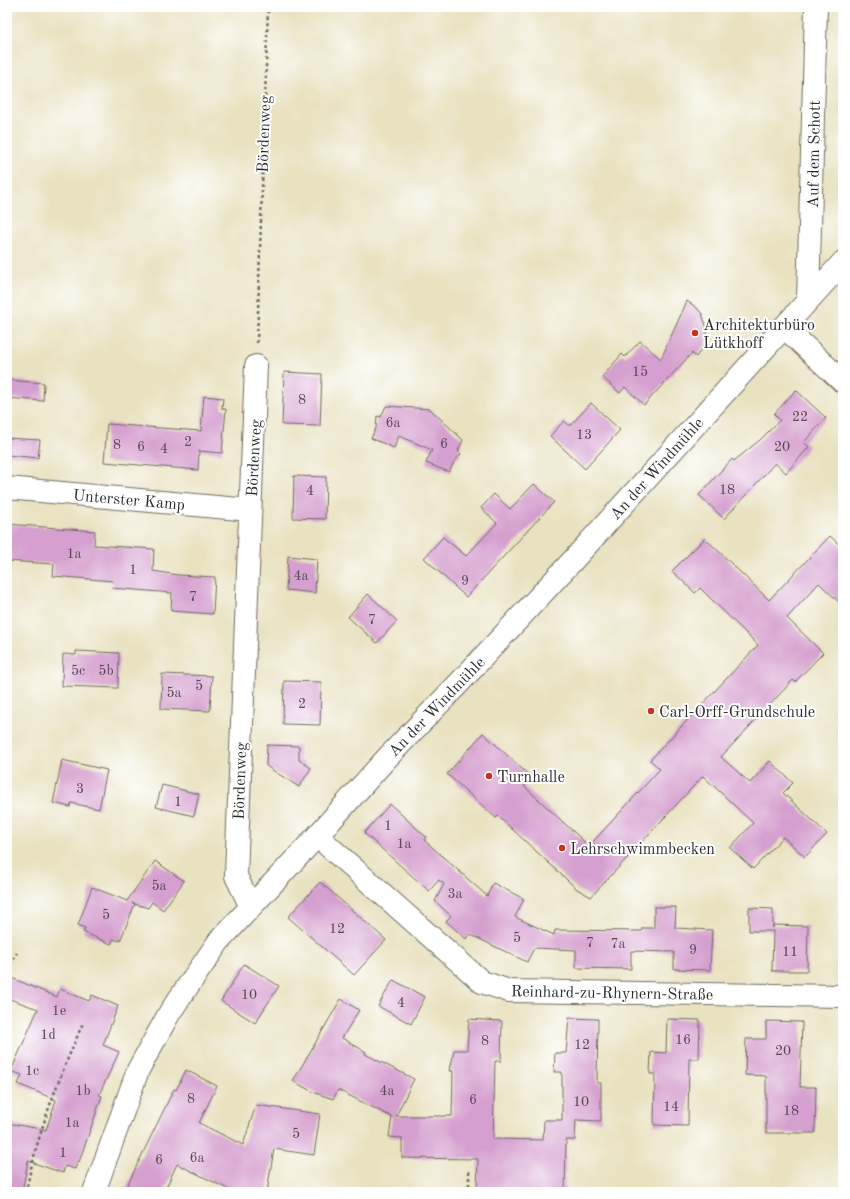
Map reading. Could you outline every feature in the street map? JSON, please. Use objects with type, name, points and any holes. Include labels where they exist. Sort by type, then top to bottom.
[{"type":"street","name":"Auf dem Schott","points":[[808,300],[816,7]]},
{"type":"street","name":"An der Windmühle","points":[[94,1192],[138,1070],[170,1012],[219,941],[250,905],[317,836],[386,759],[575,558],[843,262]]},
{"type":"street","points":[[784,327],[843,382]]},
{"type":"street","name":"Bördenweg","points":[[250,905],[236,876],[256,366]]},
{"type":"street","name":"Unterster Kamp","points":[[7,488],[250,510]]},
{"type":"street","name":"Reinhard-zu-Rhynern-Straße","points":[[317,836],[482,982],[496,988],[510,991],[843,996]]},
{"type":"path","name":"Bördenweg","points":[[256,366],[268,7]]},
{"type":"path","points":[[7,970],[17,953]]},
{"type":"path","points":[[26,1192],[35,1149],[61,1073],[83,1023]]},
{"type":"path","points":[[469,1171],[469,1192]]},
{"type":"building","points":[[687,301],[697,308],[702,314],[707,328],[707,341],[696,357],[692,353],[644,405],[625,387],[620,393],[602,377],[622,354],[625,357],[640,341],[661,359]]},
{"type":"building","points":[[284,372],[322,374],[320,426],[282,425]]},
{"type":"building","points":[[7,380],[44,383],[43,401],[7,398]]},
{"type":"building","points":[[796,390],[826,418],[804,442],[809,447],[786,473],[775,463],[724,519],[699,495],[732,459],[734,461],[760,440],[780,420],[774,414]]},
{"type":"building","points":[[204,396],[223,398],[222,409],[226,409],[222,453],[199,451],[198,470],[104,462],[107,424],[201,431]]},
{"type":"building","points":[[591,403],[620,430],[585,469],[550,436],[564,421],[570,426]]},
{"type":"building","points":[[386,406],[430,409],[463,440],[458,451],[461,454],[454,462],[449,472],[426,463],[432,450],[399,436],[394,448],[371,438],[376,428],[377,416],[381,417]]},
{"type":"building","points":[[7,438],[40,440],[38,458],[7,455]]},
{"type":"building","points":[[294,476],[326,477],[325,519],[293,518]]},
{"type":"building","points":[[534,484],[554,502],[466,597],[424,558],[443,537],[466,556],[497,523],[481,508],[494,494],[510,509]]},
{"type":"building","points":[[7,524],[95,531],[94,545],[154,549],[153,571],[178,575],[215,577],[213,614],[171,611],[172,593],[112,588],[113,581],[53,576],[54,564],[7,561]]},
{"type":"building","points":[[830,536],[843,548],[843,606],[819,583],[787,618],[823,653],[795,682],[793,680],[721,757],[750,783],[770,761],[793,783],[783,793],[827,834],[805,857],[783,837],[753,869],[730,848],[753,823],[703,776],[591,897],[577,889],[498,816],[496,818],[447,774],[483,733],[532,778],[524,786],[589,846],[660,769],[650,760],[758,645],[700,588],[695,593],[672,571],[705,538],[769,600]]},
{"type":"building","points":[[288,556],[317,559],[315,593],[286,590]]},
{"type":"building","points":[[368,594],[397,621],[377,643],[348,617]]},
{"type":"building","points":[[76,651],[119,653],[118,688],[62,686],[63,654],[76,655]]},
{"type":"building","points":[[162,674],[212,676],[210,711],[161,709]]},
{"type":"building","points":[[284,681],[321,682],[320,725],[283,724]]},
{"type":"building","points":[[267,745],[299,746],[299,760],[311,768],[299,787],[266,766]]},
{"type":"building","points":[[62,760],[107,770],[99,809],[71,803],[70,807],[53,803]]},
{"type":"building","points":[[162,785],[199,794],[194,816],[156,807]]},
{"type":"building","points":[[390,804],[426,837],[424,840],[487,896],[493,883],[524,899],[515,917],[554,935],[555,930],[642,931],[642,928],[654,928],[654,907],[676,907],[675,928],[712,930],[710,970],[674,969],[674,952],[631,951],[631,969],[576,968],[576,950],[534,948],[527,962],[469,934],[466,939],[446,921],[451,916],[435,901],[444,884],[439,880],[429,891],[364,833]]},
{"type":"building","points":[[155,861],[184,881],[163,910],[152,902],[148,908],[132,903],[135,904],[120,941],[113,939],[111,944],[83,932],[85,928],[78,925],[92,887],[127,901]]},
{"type":"building","points":[[320,882],[386,940],[354,975],[288,917]]},
{"type":"building","points":[[749,908],[773,909],[773,925],[808,926],[807,971],[772,971],[773,931],[749,931]]},
{"type":"building","points":[[244,964],[279,986],[255,1023],[221,1001]]},
{"type":"building","points":[[7,976],[57,997],[60,989],[89,1001],[92,995],[118,1006],[103,1045],[119,1052],[99,1095],[102,1096],[79,1162],[78,1161],[75,1169],[65,1166],[63,1173],[28,1161],[22,1192],[7,1192],[7,1123],[46,1130],[56,1100],[18,1084],[22,1075],[11,1071],[38,1009],[7,998]]},
{"type":"building","points":[[393,980],[425,997],[411,1024],[378,1006]]},
{"type":"building","points":[[341,999],[359,1010],[342,1038],[366,1052],[365,1054],[414,1079],[396,1116],[452,1116],[453,1071],[450,1071],[454,1050],[467,1050],[469,1019],[502,1021],[501,1061],[495,1061],[493,1139],[543,1140],[544,1120],[562,1120],[562,1072],[554,1072],[555,1053],[566,1053],[569,1018],[598,1019],[597,1083],[601,1083],[601,1121],[576,1120],[575,1140],[566,1140],[565,1192],[477,1192],[478,1159],[402,1158],[402,1138],[389,1137],[392,1117],[338,1090],[333,1099],[313,1092],[293,1081]]},
{"type":"building","points":[[667,1019],[700,1020],[699,1059],[689,1059],[688,1126],[654,1125],[655,1074],[650,1074],[651,1052],[666,1053]]},
{"type":"building","points":[[766,1021],[802,1022],[800,1087],[816,1087],[815,1133],[766,1133],[766,1076],[745,1075],[746,1039],[766,1039]]},
{"type":"building","points":[[186,1070],[217,1086],[199,1123],[243,1145],[256,1105],[320,1114],[314,1155],[274,1149],[267,1192],[234,1192],[177,1164],[164,1192],[124,1192],[174,1089],[176,1090]]},
{"type":"place","name":"Architekturbüro Lütkhoff","points":[[695,333]]},
{"type":"place","name":"Carl-Orff-Grundschule","points":[[651,711]]},
{"type":"place","name":"Turnhalle","points":[[489,776]]},
{"type":"place","name":"Lehrschwimmbecken","points":[[562,848]]}]
